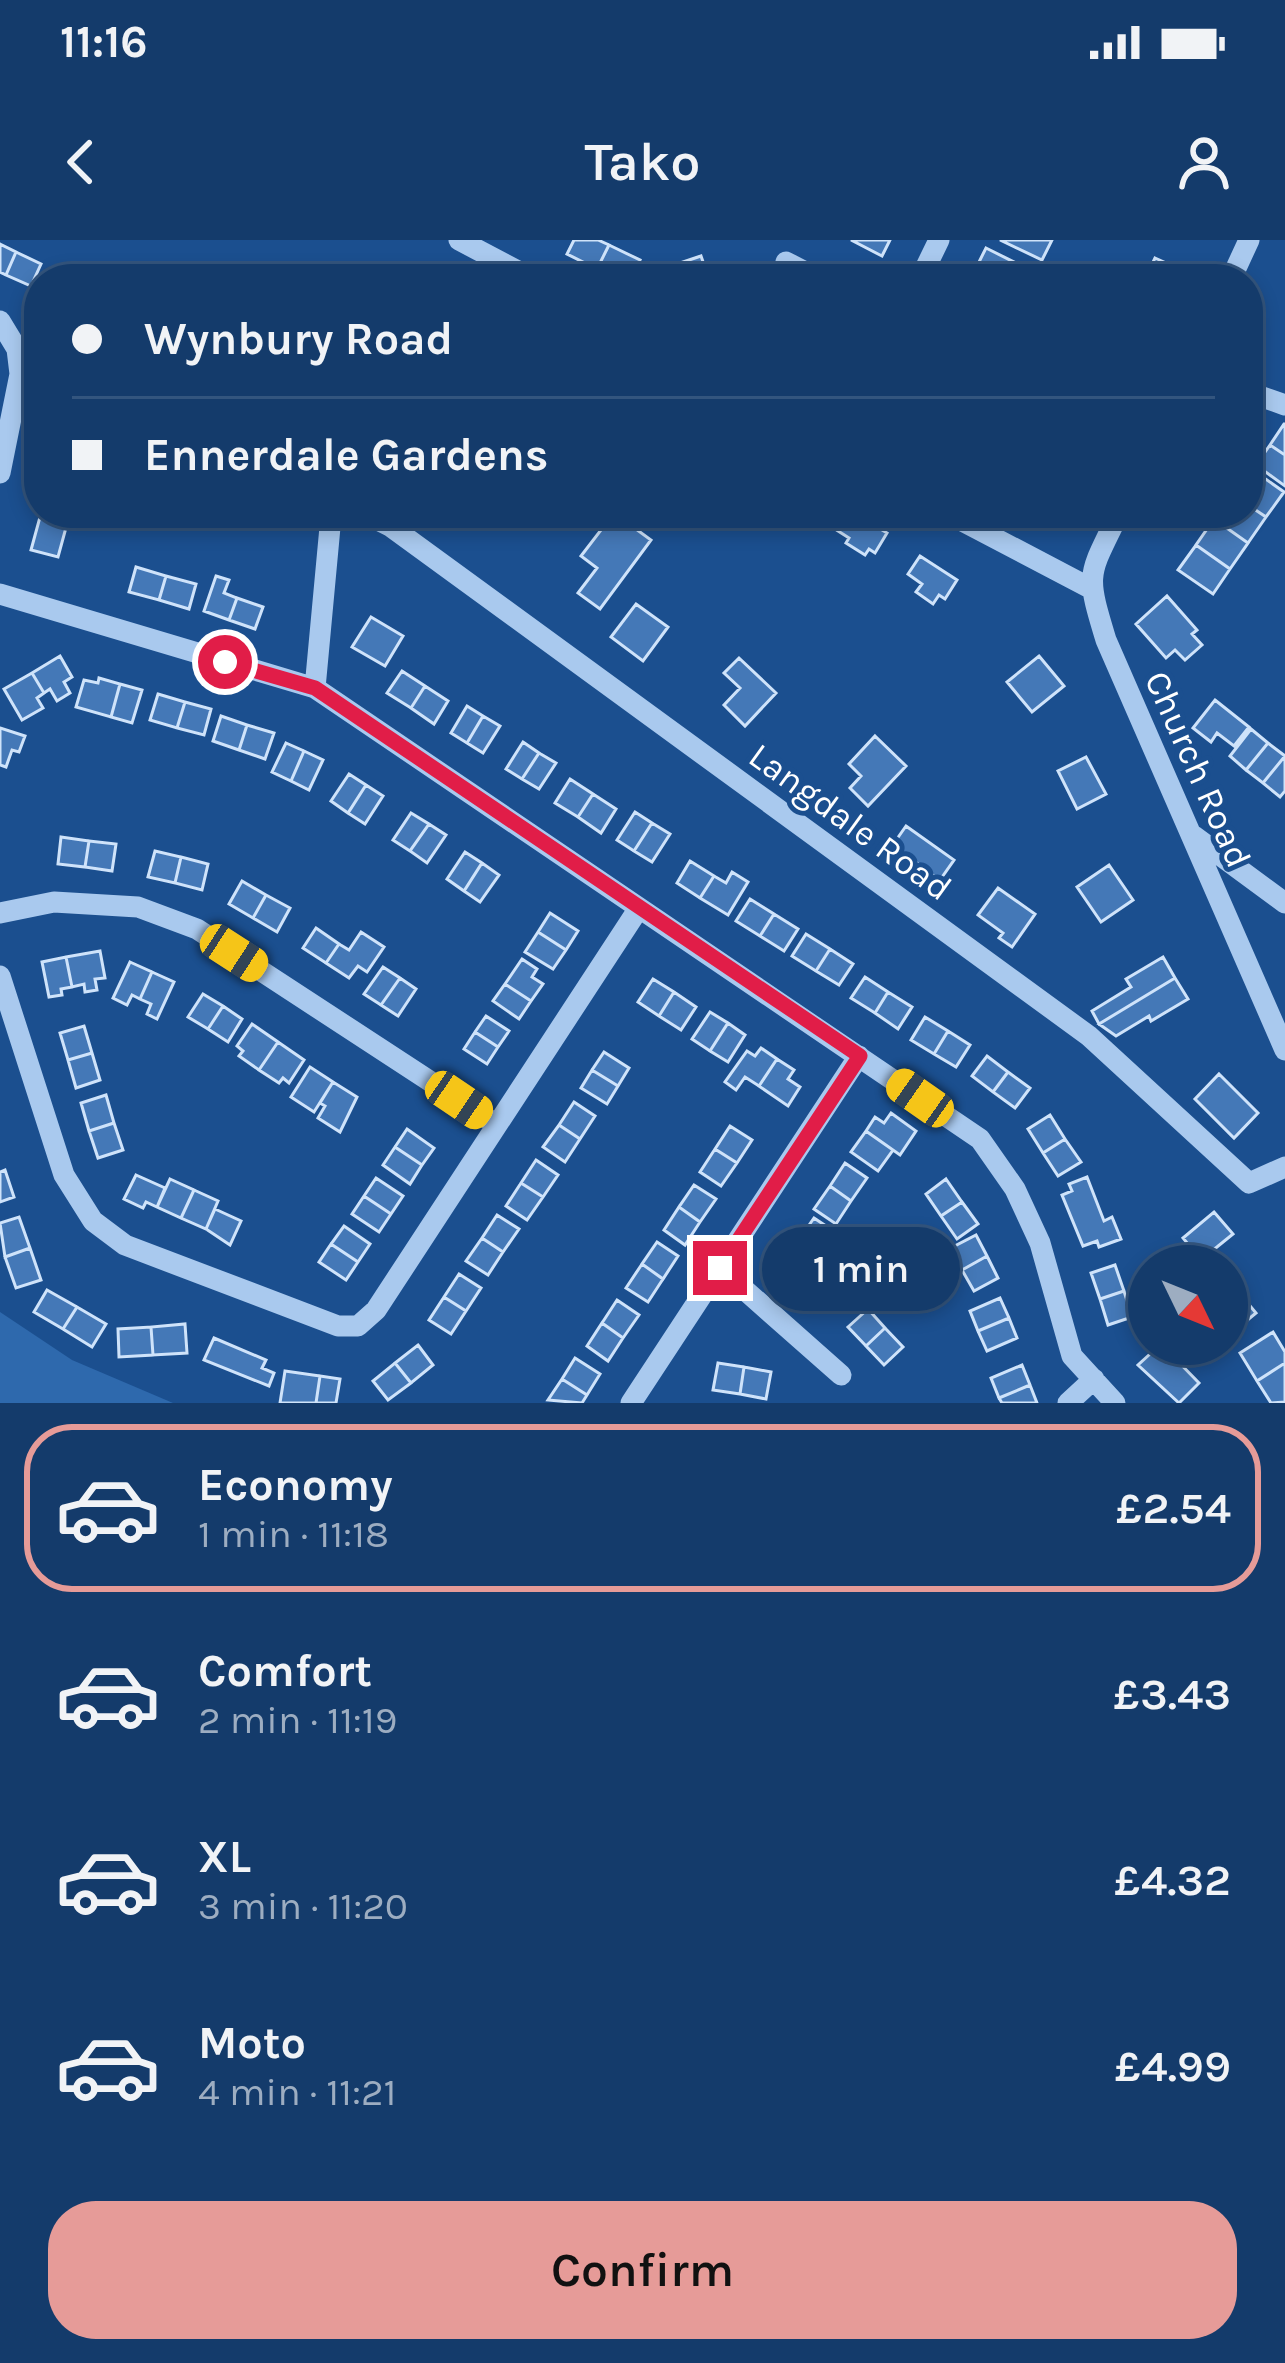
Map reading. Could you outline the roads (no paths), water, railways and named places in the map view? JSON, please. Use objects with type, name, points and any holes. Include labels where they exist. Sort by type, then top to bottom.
[{"type":"street","points":[[459,240],[504,264]]},
{"type":"street","points":[[786,262],[790,264]]},
{"type":"street","points":[[0,321],[17,349],[20,374],[0,473]]},
{"type":"street","points":[[20,374],[24,371]]},
{"type":"street","points":[[315,688],[330,528]]},
{"type":"street","name":"Langdale Road","points":[[387,528],[1089,1036],[1249,1183],[1285,1167]]},
{"type":"street","points":[[975,528],[1090,588],[1090,572],[1112,528]]},
{"type":"street","name":"Church Road","points":[[1090,588],[1106,640],[1285,1050]]},
{"type":"street","points":[[0,594],[315,688],[980,1139],[1015,1189],[1040,1243],[1072,1356],[1115,1403]]},
{"type":"street","points":[[1194,836],[1285,904]]},
{"type":"street","points":[[0,914],[54,902],[138,907],[197,929],[496,1125]]},
{"type":"street","points":[[0,976],[64,1175],[93,1221],[124,1245],[338,1326],[358,1326],[376,1310],[639,908]]},
{"type":"street","points":[[632,1403],[860,1056]]},
{"type":"street","points":[[720,1268],[841,1375]]},
{"type":"street","points":[[1068,1403],[1094,1379]]}]
